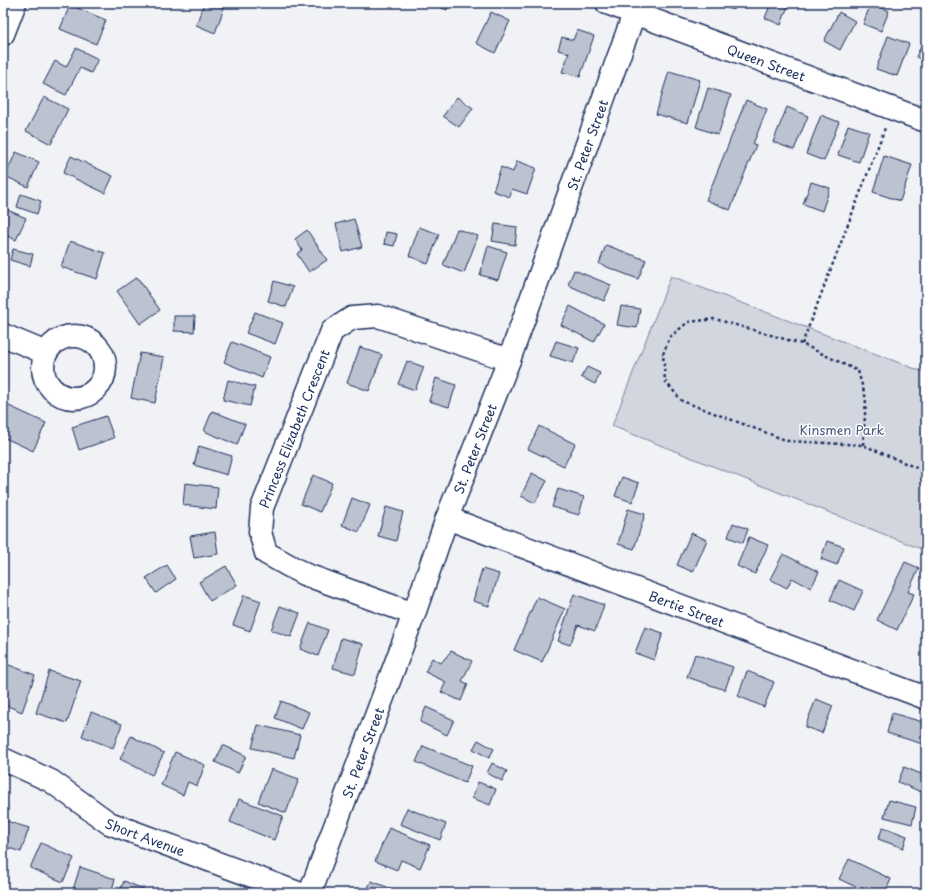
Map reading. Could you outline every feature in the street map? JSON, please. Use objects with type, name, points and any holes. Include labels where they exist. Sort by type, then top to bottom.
[{"type":"street","points":[[3,34],[15,3]]},
{"type":"street","name":"Queen Street","points":[[607,3],[636,8],[926,121]]},
{"type":"street","name":"St. Peter Street","points":[[310,893],[414,614],[447,518],[509,360],[636,8]]},
{"type":"street","name":"Princess Elizabeth Crescent","points":[[414,614],[304,574],[266,553],[260,532],[262,508],[332,331],[352,318],[378,316],[509,360]]},
{"type":"street","points":[[3,335],[46,352]]},
{"type":"street","name":"Bertie Street","points":[[447,518],[926,698]]},
{"type":"street","name":"Short Avenue","points":[[3,759],[52,781],[109,823],[298,893]]},
{"type":"path","points":[[802,344],[893,108]]},
{"type":"path","points":[[862,445],[866,399],[858,371],[802,344],[715,319],[688,322],[670,337],[663,354],[665,381],[682,401],[788,441],[862,445],[926,472]]},
{"type":"green space","name":"Kinsmen Park","points":[[671,276],[926,373],[926,551],[612,426]]},
{"type":"building","points":[[204,3],[212,3],[224,8],[215,33],[196,25]]},
{"type":"building","points":[[429,3],[449,3],[447,10]]},
{"type":"building","points":[[716,3],[736,3],[734,10],[716,5]]},
{"type":"building","points":[[771,3],[789,3],[781,25],[765,18]]},
{"type":"building","points":[[871,3],[889,11],[881,31],[863,24]]},
{"type":"building","points":[[70,5],[106,20],[96,44],[60,29]]},
{"type":"building","points":[[491,12],[510,21],[495,53],[476,43]]},
{"type":"building","points":[[839,12],[855,21],[840,50],[824,41]]},
{"type":"building","points":[[577,30],[594,36],[580,77],[562,72],[569,53],[558,50],[562,37],[573,40]]},
{"type":"building","points":[[926,35],[926,62],[916,57]]},
{"type":"building","points":[[888,36],[909,44],[897,76],[876,69]]},
{"type":"building","points":[[76,48],[98,59],[91,73],[80,68],[66,95],[43,84],[55,61],[66,67]]},
{"type":"building","points":[[669,71],[700,80],[688,123],[656,114]]},
{"type":"building","points":[[708,88],[731,95],[718,135],[696,127]]},
{"type":"building","points":[[44,97],[68,109],[51,144],[26,131]]},
{"type":"building","points":[[457,97],[473,108],[459,127],[443,116]]},
{"type":"building","points":[[746,100],[767,109],[753,144],[756,145],[730,210],[706,200]]},
{"type":"building","points":[[787,107],[808,116],[794,150],[773,142]]},
{"type":"building","points":[[821,115],[839,122],[824,161],[806,154]]},
{"type":"building","points":[[848,125],[869,132],[859,162],[838,155]]},
{"type":"building","points":[[16,152],[39,162],[28,187],[5,176]]},
{"type":"building","points":[[71,156],[113,176],[105,193],[63,173]]},
{"type":"building","points":[[884,156],[912,165],[900,201],[873,192]]},
{"type":"building","points":[[517,161],[536,168],[527,194],[512,189],[510,197],[493,191],[501,167],[513,172]]},
{"type":"building","points":[[811,182],[830,188],[822,211],[803,204]]},
{"type":"building","points":[[21,194],[41,201],[37,214],[17,207]]},
{"type":"building","points":[[3,208],[26,218],[16,240],[3,234]]},
{"type":"building","points":[[354,219],[362,247],[343,252],[336,224]]},
{"type":"building","points":[[495,224],[517,227],[515,245],[492,241]]},
{"type":"building","points":[[419,227],[439,234],[428,264],[409,256]]},
{"type":"building","points":[[457,229],[478,236],[464,273],[443,265]]},
{"type":"building","points":[[307,230],[327,260],[309,272],[297,254],[302,250],[295,239]]},
{"type":"building","points":[[386,232],[397,234],[394,246],[384,244]]},
{"type":"building","points":[[70,241],[105,253],[97,279],[61,267]]},
{"type":"building","points":[[606,245],[646,260],[638,279],[599,264]]},
{"type":"building","points":[[488,246],[507,252],[498,280],[480,275]]},
{"type":"building","points":[[13,249],[33,254],[30,266],[10,260]]},
{"type":"building","points":[[574,270],[611,285],[604,301],[568,285]]},
{"type":"building","points":[[137,277],[160,310],[140,324],[117,291]]},
{"type":"building","points":[[274,281],[293,287],[286,307],[268,301]]},
{"type":"building","points":[[570,306],[604,324],[594,342],[561,325]]},
{"type":"building","points":[[621,306],[640,309],[637,328],[617,325]]},
{"type":"building","points":[[255,312],[283,323],[275,344],[246,333]]},
{"type":"building","points":[[174,316],[195,316],[194,332],[174,331]]},
{"type":"building","points":[[556,341],[579,348],[573,363],[550,356]]},
{"type":"building","points":[[232,342],[270,357],[262,378],[224,362]]},
{"type":"building","points":[[360,347],[382,355],[369,391],[347,383]]},
{"type":"building","points":[[140,353],[164,357],[155,403],[131,398]]},
{"type":"building","points":[[407,361],[424,367],[415,390],[398,384]]},
{"type":"building","points":[[587,367],[600,373],[595,384],[581,377]]},
{"type":"building","points":[[436,378],[456,385],[449,407],[429,401]]},
{"type":"building","points":[[228,380],[255,387],[250,406],[223,400]]},
{"type":"building","points":[[7,405],[46,423],[33,451],[3,437],[3,414]]},
{"type":"building","points":[[212,411],[245,424],[237,445],[204,431]]},
{"type":"building","points":[[106,416],[114,438],[79,450],[72,427]]},
{"type":"building","points":[[539,426],[575,444],[564,466],[528,449]]},
{"type":"building","points":[[199,446],[232,456],[227,475],[194,465]]},
{"type":"building","points":[[532,473],[547,481],[535,503],[521,496]]},
{"type":"building","points":[[313,475],[332,483],[320,512],[301,504]]},
{"type":"building","points":[[622,477],[639,483],[632,502],[615,496]]},
{"type":"building","points":[[185,483],[218,487],[216,509],[183,505]]},
{"type":"building","points":[[558,489],[584,497],[579,515],[552,507]]},
{"type":"building","points":[[352,498],[370,505],[359,532],[342,525]]},
{"type":"building","points":[[386,507],[403,512],[396,541],[378,536]]},
{"type":"building","points":[[628,509],[645,514],[634,549],[618,544]]},
{"type":"building","points":[[733,523],[748,529],[743,543],[728,537]]},
{"type":"building","points":[[215,532],[218,554],[194,558],[190,536]]},
{"type":"building","points":[[691,533],[707,540],[693,572],[677,565]]},
{"type":"building","points":[[749,537],[768,545],[755,574],[737,566]]},
{"type":"building","points":[[827,541],[844,547],[837,565],[821,559]]},
{"type":"building","points":[[783,554],[819,572],[811,588],[792,578],[787,588],[770,579]]},
{"type":"building","points":[[905,562],[919,568],[908,592],[914,594],[897,630],[877,620]]},
{"type":"building","points":[[167,565],[176,579],[156,593],[146,578]]},
{"type":"building","points":[[226,566],[237,585],[210,601],[199,582]]},
{"type":"building","points":[[482,569],[499,574],[489,606],[473,601]]},
{"type":"building","points":[[839,580],[863,591],[854,611],[830,600]]},
{"type":"building","points":[[574,594],[604,605],[595,631],[578,625],[570,645],[558,641]]},
{"type":"building","points":[[244,595],[261,601],[250,631],[233,625]]},
{"type":"building","points":[[537,597],[565,609],[542,662],[514,650]]},
{"type":"building","points":[[280,606],[300,613],[291,637],[271,630]]},
{"type":"building","points":[[310,623],[328,630],[318,656],[300,649]]},
{"type":"building","points":[[645,627],[663,633],[654,660],[635,653]]},
{"type":"building","points":[[341,638],[363,644],[355,674],[333,668]]},
{"type":"building","points":[[451,651],[472,661],[462,681],[468,684],[461,701],[441,692],[446,682],[425,672],[432,658],[441,663]]},
{"type":"building","points":[[695,654],[733,667],[725,690],[687,677]]},
{"type":"building","points":[[4,663],[35,675],[22,712],[3,704]]},
{"type":"building","points":[[49,671],[81,681],[67,723],[36,713]]},
{"type":"building","points":[[747,671],[774,682],[764,707],[738,696]]},
{"type":"building","points":[[816,699],[833,706],[822,733],[805,727]]},
{"type":"building","points":[[281,701],[309,712],[302,729],[275,718]]},
{"type":"building","points":[[426,707],[454,720],[447,735],[420,722]]},
{"type":"building","points":[[91,712],[122,724],[113,748],[82,736]]},
{"type":"building","points":[[892,713],[926,723],[926,745],[887,733]]},
{"type":"building","points":[[258,725],[300,735],[294,758],[252,748]]},
{"type":"building","points":[[131,736],[164,753],[152,775],[120,759]]},
{"type":"building","points":[[478,740],[494,749],[489,758],[473,749]]},
{"type":"building","points":[[223,745],[246,756],[238,773],[215,762]]},
{"type":"building","points":[[423,746],[472,766],[465,783],[416,762]]},
{"type":"building","points":[[175,752],[205,765],[197,786],[188,782],[183,795],[161,785]]},
{"type":"building","points":[[492,763],[507,771],[502,781],[487,773]]},
{"type":"building","points":[[904,767],[926,776],[921,792],[898,782]]},
{"type":"building","points":[[271,769],[299,779],[286,813],[258,802]]},
{"type":"building","points":[[478,782],[496,789],[490,805],[472,798]]},
{"type":"building","points":[[239,799],[283,816],[274,840],[230,822]]},
{"type":"building","points":[[889,800],[916,807],[912,824],[884,817]]},
{"type":"building","points":[[407,808],[446,824],[440,840],[400,824]]},
{"type":"building","points":[[3,820],[29,828],[21,852],[3,846]]},
{"type":"building","points":[[883,827],[907,836],[903,848],[878,839]]},
{"type":"building","points":[[389,828],[430,845],[420,868],[401,860],[397,870],[375,861]]},
{"type":"building","points":[[41,843],[74,858],[63,882],[30,868]]},
{"type":"building","points":[[849,859],[891,879],[885,893],[869,893],[839,879]]},
{"type":"building","points":[[80,867],[115,879],[111,893],[72,893]]},
{"type":"building","points":[[124,881],[153,893],[119,893]]},
{"type":"building","points":[[371,881],[403,893],[366,893]]}]
